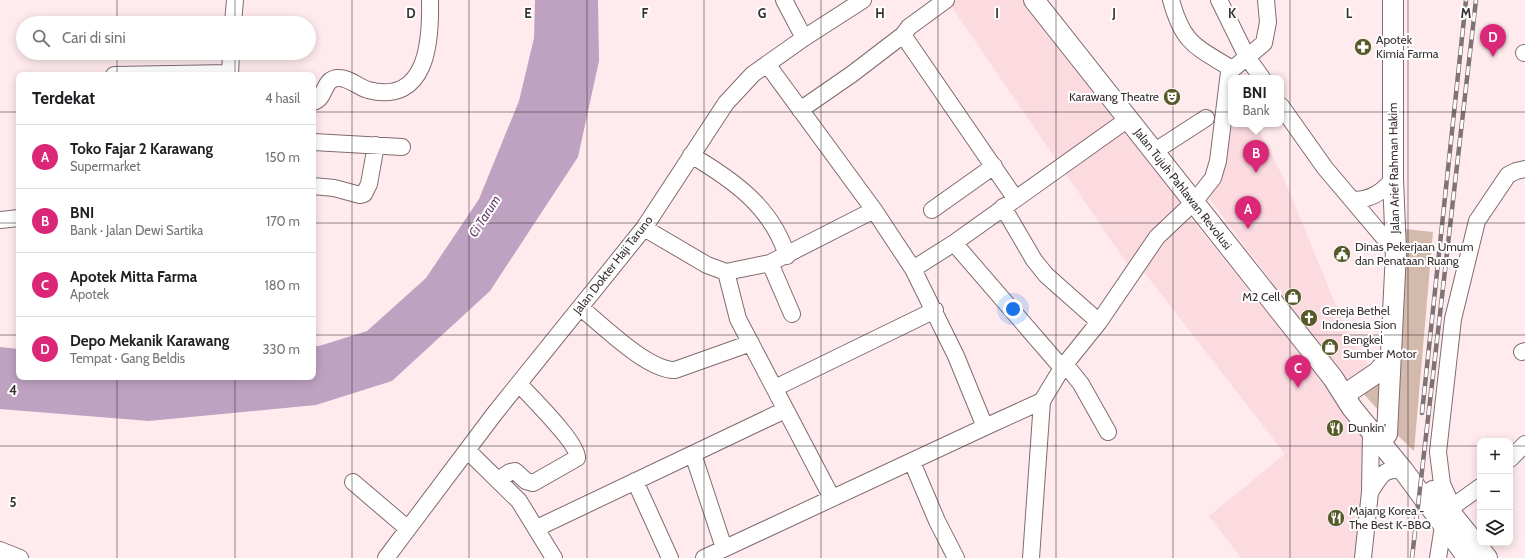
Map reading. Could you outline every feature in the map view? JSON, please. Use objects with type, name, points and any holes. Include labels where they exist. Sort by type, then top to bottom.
[{"type":"main road","name":"Jalan Tujuh Pahlawan Revolusi","points":[[1034,0],[1155,151],[1333,378],[1352,408],[1379,433],[1487,558]]},
{"type":"main road","name":"Jalan Arief Rahman Hakim","points":[[1379,433],[1389,360],[1396,252],[1393,179],[1393,0]]},
{"type":"main road","points":[[1350,391],[1369,379],[1389,360]]},
{"type":"main road","name":"Jalan Tujuh Pahlawan Revolusi","points":[[1333,378],[1350,391],[1403,470],[1448,514],[1468,558]]},
{"type":"street","points":[[234,16],[235,0]]},
{"type":"street","points":[[316,101],[323,95],[327,83],[331,79],[340,77],[361,87],[386,92],[397,92],[408,85],[418,74],[425,60],[430,25],[430,0]]},
{"type":"street","points":[[784,0],[804,38]]},
{"type":"street","name":"Jalan Dokter Haji Taruno","points":[[386,558],[466,450],[644,228],[726,103],[745,81],[767,64],[863,0]]},
{"type":"street","points":[[800,110],[852,74],[903,35],[909,27],[946,0]]},
{"type":"street","points":[[1171,0],[1180,29],[1186,37],[1195,46],[1232,69]]},
{"type":"street","points":[[1220,0],[1245,52],[1260,75]]},
{"type":"street","points":[[1229,75],[1229,72],[1245,52],[1264,43],[1266,39],[1268,22],[1266,0]]},
{"type":"street","points":[[903,35],[994,166],[1034,260],[1046,275],[1099,322]]},
{"type":"street","points":[[230,72],[231,60]]},
{"type":"street","points":[[767,64],[874,210],[913,269],[935,310],[985,427]]},
{"type":"street","points":[[1031,558],[1042,401],[1063,366],[1099,322],[1114,298],[1189,196],[1213,178],[1218,161],[1228,80]]},
{"type":"street","points":[[1284,110],[1325,168],[1396,252]]},
{"type":"street","points":[[1155,151],[1206,118]]},
{"type":"street","points":[[913,269],[954,243],[1009,202],[1128,119]]},
{"type":"street","points":[[316,142],[402,147]]},
{"type":"street","points":[[316,186],[334,188],[360,195],[364,194],[369,184],[376,145]]},
{"type":"street","points":[[691,156],[722,174],[756,201],[774,226],[782,241],[787,256]]},
{"type":"street","points":[[932,210],[994,166]]},
{"type":"street","points":[[1438,558],[1448,514],[1438,452],[1453,319],[1477,221],[1508,175],[1516,171],[1525,170]]},
{"type":"street","points":[[1352,200],[1363,200],[1375,196],[1385,189],[1393,179]]},
{"type":"street","points":[[644,228],[707,265],[726,272],[770,263],[787,256],[874,210]]},
{"type":"street","points":[[0,220],[16,218]]},
{"type":"street","points":[[954,243],[1063,366],[1081,384],[1108,432]]},
{"type":"street","points":[[770,263],[792,314]]},
{"type":"street","points":[[726,272],[738,319],[832,498]]},
{"type":"street","points":[[581,308],[647,360],[670,370],[675,370],[751,343]]},
{"type":"street","points":[[775,388],[935,310]]},
{"type":"street","points":[[498,480],[510,472],[515,471],[526,482],[533,483],[577,458],[575,449],[560,428],[519,384]]},
{"type":"street","points":[[704,558],[1042,401]]},
{"type":"street","points":[[537,528],[785,410]]},
{"type":"street","points":[[1364,558],[1370,492],[1379,433]]},
{"type":"street","points":[[1513,456],[1525,444]]},
{"type":"street","points":[[466,450],[519,501],[537,528],[554,558]]},
{"type":"street","points":[[693,454],[724,548]]},
{"type":"street","points":[[912,462],[937,521],[956,558]]},
{"type":"street","points":[[1370,492],[1384,472],[1392,469],[1403,470]]},
{"type":"street","points":[[635,481],[670,558]]},
{"type":"street","points":[[353,482],[408,529]]},
{"type":"street","points":[[1448,514],[1477,490]]},
{"type":"street","points":[[0,550],[20,558]]},
{"type":"shaded area","points":[[947,0],[1027,0],[1184,199],[1150,233],[1128,265]]},
{"type":"shaded area","points":[[1227,127],[1258,127],[1285,181],[1348,335],[1371,369],[1350,383],[1341,375],[1206,194]]},
{"type":"shaded area","points":[[1188,215],[1367,436],[1355,558],[1241,558],[1209,516],[1285,454],[1140,267]]},
{"type":"shaded area","points":[[1405,229],[1433,232],[1414,451],[1393,431]]},
{"type":"shaded area","points":[[1381,374],[1380,412],[1360,390]]},
{"type":"water","name":"Ci Tarum","points":[[535,0],[598,0],[599,61],[578,157],[490,291],[392,381],[316,405],[149,421],[0,409],[0,347],[16,349],[16,380],[316,380],[316,346],[367,331],[426,278],[479,199],[519,101],[534,38]]},
{"type":"railway","points":[[1422,413],[1466,0]]},
{"type":"railway","points":[[1412,558],[1476,0]]},
{"type":"place","name":"Apotek Kimia Farma","points":[[1363,47]]},
{"type":"place","name":"Depo Mekanik Karawang","points":[[1493,57]]},
{"type":"place","name":"Karawang Theatre","points":[[1172,97]]},
{"type":"place","name":"BNI","points":[[1256,173]]},
{"type":"place","name":"Toko Fajar 2 Karawang","points":[[1248,229]]},
{"type":"place","name":"Dinas Pekerjaan Umum dan Penataan Ruang","points":[[1342,254]]},
{"type":"place","name":"M2 Cell","points":[[1293,297]]},
{"type":"place","name":"Gereja Bethel Indonesia Sion","points":[[1309,318]]},
{"type":"place","name":"Bengkel Sumber Motor","points":[[1330,347]]},
{"type":"place","name":"Apotek Mitta Farma","points":[[1298,388]]},
{"type":"place","name":"Dunkin'","points":[[1335,428]]},
{"type":"place","name":"Majang Korea - The Best K-BBQ","points":[[1336,518]]}]
